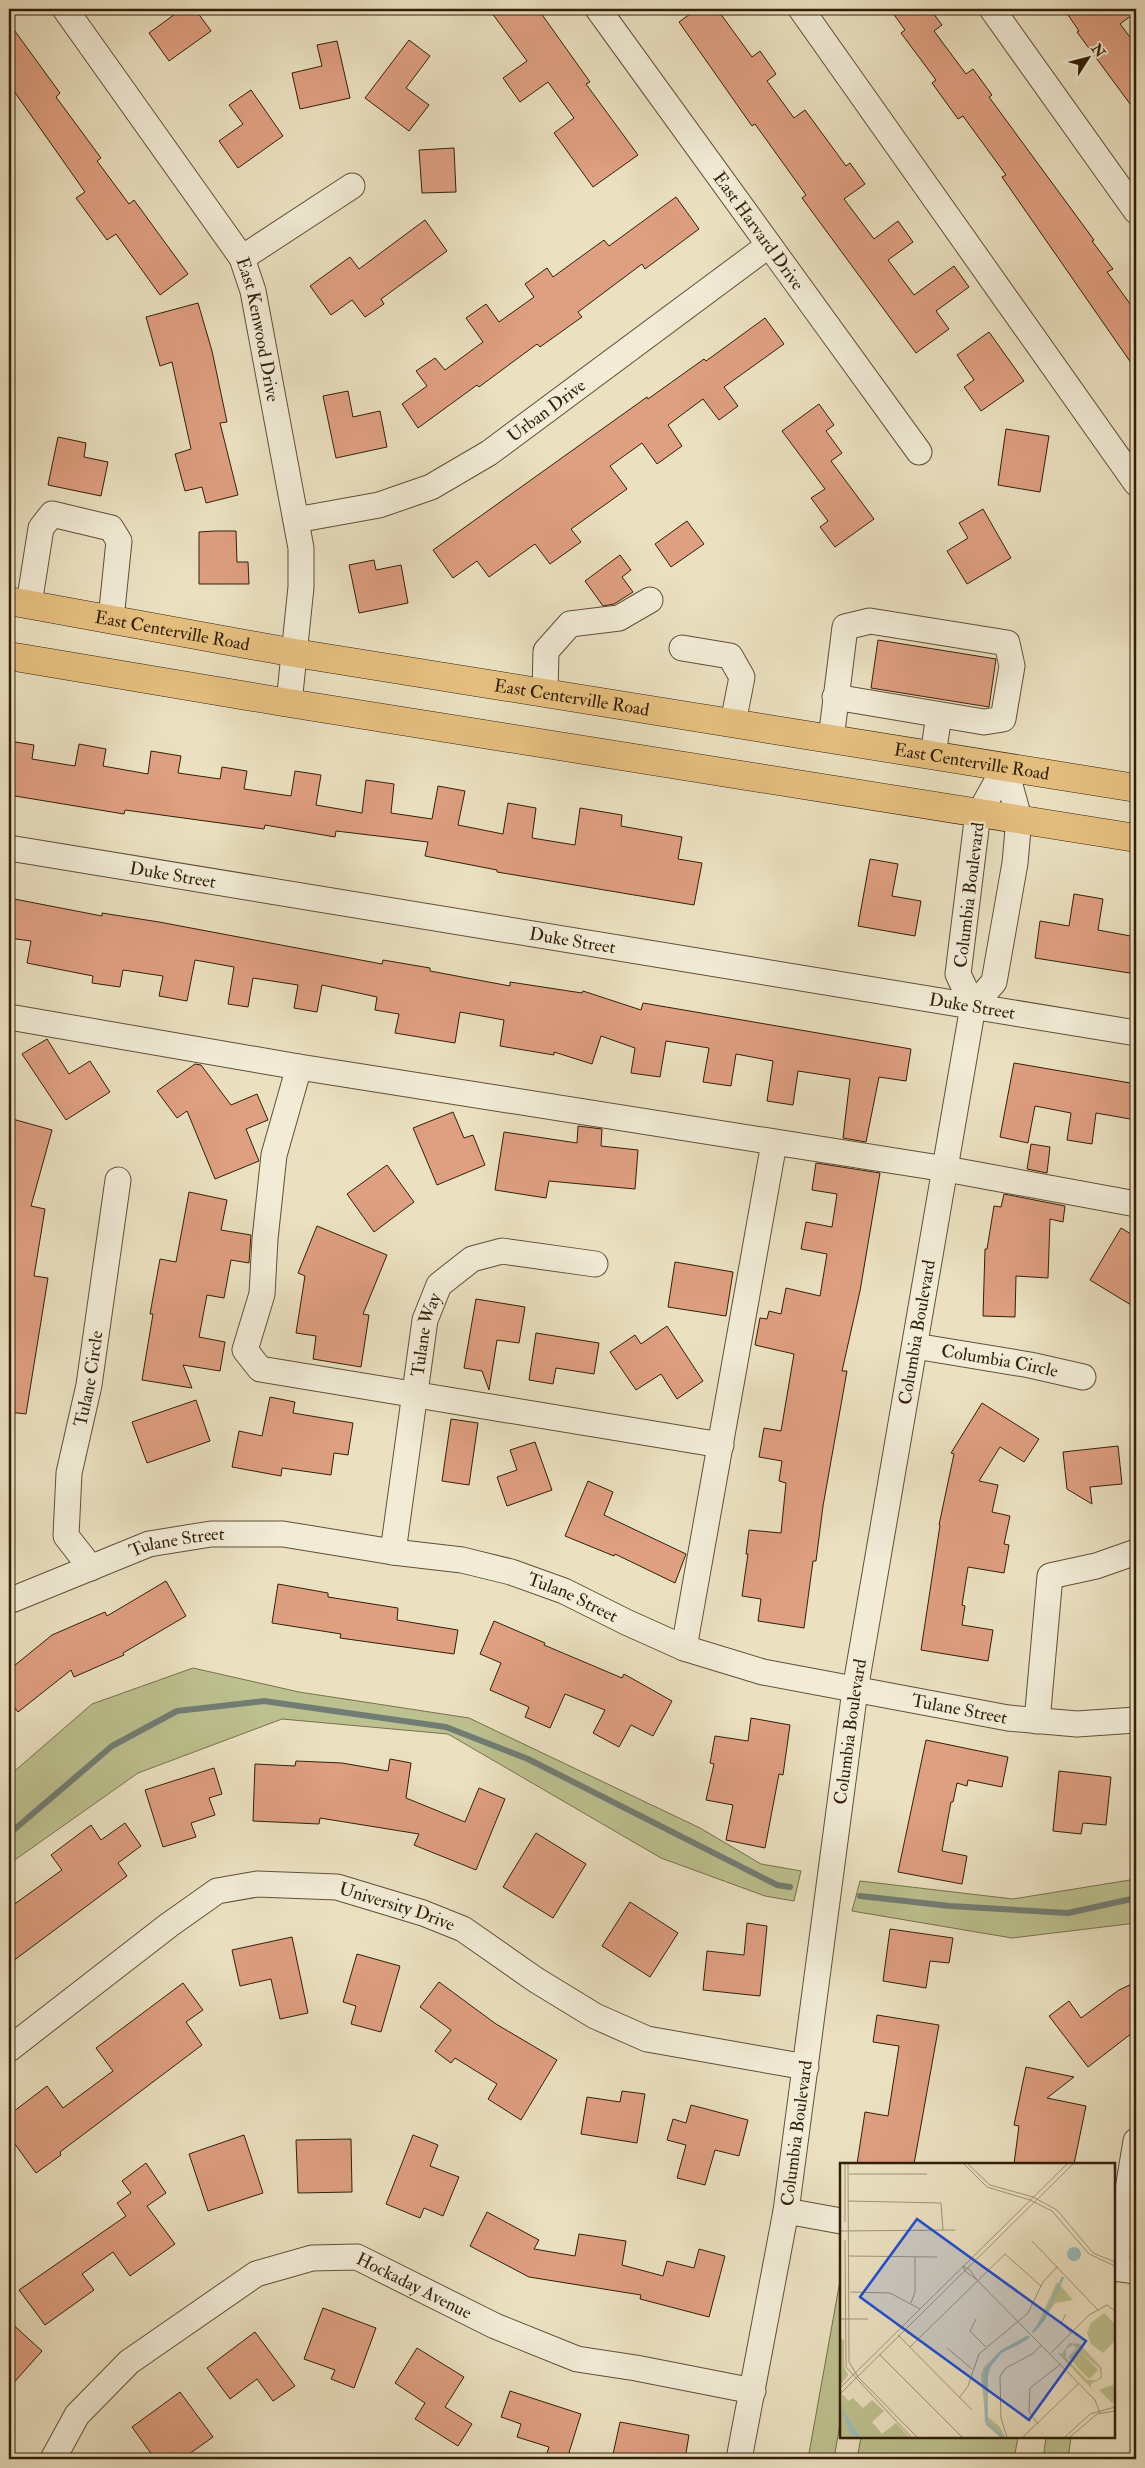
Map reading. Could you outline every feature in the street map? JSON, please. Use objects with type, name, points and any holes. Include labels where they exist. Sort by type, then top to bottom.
[{"type":"main road","name":"East Centerville Road","points":[[19,602],[294,653],[1136,788]]},
{"type":"main road","points":[[9,656],[289,703],[1136,838]]},
{"type":"street","name":"East Kenwood Drive","points":[[65,9],[242,258],[253,291],[300,548],[301,587],[289,703]]},
{"type":"street","name":"East Harvard Drive","points":[[598,9],[919,452]]},
{"type":"street","points":[[800,9],[1136,483]]},
{"type":"street","points":[[992,9],[1136,211]]},
{"type":"street","points":[[242,258],[352,186]]},
{"type":"street","name":"Urban Drive","points":[[296,520],[379,505],[431,487],[489,452],[769,245]]},
{"type":"street","points":[[19,602],[41,528],[52,514],[111,528],[119,541],[111,619]]},
{"type":"street","points":[[545,693],[546,651],[570,624],[619,618],[650,600]]},
{"type":"street","points":[[831,739],[835,697],[846,627],[870,621],[1007,643],[1012,666],[1003,719],[984,722],[835,697]]},
{"type":"street","points":[[682,648],[730,656],[742,677],[733,723]]},
{"type":"street","points":[[933,755],[939,715]]},
{"type":"street","name":"Columbia Boulevard","points":[[973,1006],[958,974],[980,812],[1005,767]]},
{"type":"street","name":"Columbia Boulevard","points":[[739,2459],[786,2212],[855,1690],[973,1006],[994,982],[1015,862],[1019,818],[1005,767]]},
{"type":"street","name":"Duke Street","points":[[9,848],[1136,1033]]},
{"type":"street","points":[[9,1017],[299,1067],[774,1143],[946,1168],[1136,1204]]},
{"type":"street","points":[[299,1067],[274,1155],[265,1239],[262,1294],[245,1350],[260,1369],[721,1445]]},
{"type":"street","points":[[684,1648],[774,1143]]},
{"type":"street","name":"Tulane Circle","points":[[91,1568],[66,1536],[70,1473],[89,1385],[118,1180]]},
{"type":"street","name":"Tulane Way","points":[[393,1552],[425,1320],[439,1285],[472,1259],[502,1251],[595,1264]]},
{"type":"street","name":"Columbia Circle","points":[[915,1346],[1030,1365],[1084,1377]]},
{"type":"street","name":"Tulane Street","points":[[9,1600],[149,1544],[211,1534],[283,1534],[393,1552],[462,1560],[512,1572],[564,1591],[684,1648],[763,1672],[1008,1718],[1077,1724],[1136,1720]]},
{"type":"street","points":[[1037,1721],[1050,1576],[1096,1566],[1136,1552]]},
{"type":"street","name":"University Drive","points":[[9,2049],[168,1925],[217,1892],[257,1884],[337,1887],[423,1913],[463,1929],[536,1980],[595,2016],[647,2039],[806,2067]]},
{"type":"street","points":[[1122,2269],[1136,2142]]},
{"type":"street","points":[[786,2212],[840,2221]]},
{"type":"street","name":"Hockaday Avenue","points":[[53,2459],[77,2415],[129,2362],[256,2274],[312,2258],[357,2257],[495,2326],[577,2359],[636,2368],[753,2391]]},
{"type":"green space","points":[[193,1668],[299,1692],[469,1718],[700,1828],[761,1864],[801,1871],[794,1901],[765,1896],[661,1858],[448,1734],[282,1719],[138,1773],[9,1864],[9,1776],[92,1704]]},
{"type":"green space","points":[[1136,1879],[1136,1923],[1012,1938],[852,1911],[860,1881],[1013,1899]]},
{"type":"green space","points":[[840,2281],[840,2424],[834,2459],[808,2459]]},
{"type":"green space","points":[[861,2438],[1018,2438],[1014,2459],[857,2459]]},
{"type":"green space","points":[[1046,2438],[1071,2438],[1068,2459],[1043,2459]]},
{"type":"building","points":[[182,9],[195,9],[211,31],[169,61],[149,33]]},
{"type":"building","points":[[489,9],[538,9],[590,82],[586,84],[638,155],[593,187],[554,133],[574,118],[548,82],[520,102],[503,78],[527,61]]},
{"type":"building","points":[[697,9],[717,9],[752,57],[760,51],[776,74],[767,81],[794,118],[805,110],[846,166],[850,163],[865,184],[844,199],[874,239],[898,221],[913,242],[888,260],[914,295],[954,266],[969,287],[936,311],[949,329],[916,353],[802,198],[806,195],[755,124],[752,126],[679,22]]},
{"type":"building","points":[[890,9],[930,9],[942,25],[934,31],[966,74],[973,69],[992,95],[989,97],[1094,240],[1092,241],[1113,269],[1107,272],[1136,312],[1136,370],[1002,177],[1006,175],[963,116],[958,119],[932,83],[936,80],[901,33],[905,30]]},
{"type":"building","points":[[1064,9],[1136,9],[1136,12],[1120,24],[1136,45],[1136,112],[1077,32],[1079,31]]},
{"type":"building","points":[[9,23],[60,93],[56,97],[101,158],[97,161],[129,204],[134,200],[188,274],[160,295],[116,234],[107,240],[76,198],[85,192],[9,84]]},
{"type":"building","points":[[409,40],[430,56],[406,88],[429,105],[409,131],[365,98]]},
{"type":"building","points":[[337,41],[350,98],[300,109],[292,73],[322,66],[317,45]]},
{"type":"building","points":[[251,90],[283,136],[238,168],[219,141],[243,124],[229,105]]},
{"type":"building","points":[[454,148],[456,192],[422,193],[419,150]]},
{"type":"building","points":[[676,197],[699,229],[645,269],[642,264],[578,312],[582,317],[540,347],[537,344],[479,387],[477,385],[418,428],[402,404],[427,386],[416,371],[435,358],[445,370],[483,342],[466,318],[486,304],[499,322],[534,297],[525,284],[547,268],[553,277],[604,240],[609,246]]},
{"type":"building","points":[[425,220],[447,251],[381,299],[384,304],[365,317],[352,300],[331,315],[310,286],[350,257],[359,269]]},
{"type":"building","points":[[198,303],[212,351],[227,422],[220,423],[238,495],[206,503],[202,487],[185,491],[175,454],[191,449],[172,362],[160,366],[146,317]]},
{"type":"building","points":[[765,318],[784,344],[724,387],[738,406],[719,420],[703,399],[668,425],[682,446],[657,464],[642,443],[610,466],[627,489],[571,529],[581,542],[550,564],[535,544],[489,577],[477,561],[453,578],[433,550],[647,397],[648,399],[704,359],[706,361]]},
{"type":"building","points":[[989,332],[1024,381],[981,411],[964,387],[974,380],[957,355]]},
{"type":"building","points":[[348,391],[353,417],[380,411],[387,447],[336,458],[323,396]]},
{"type":"building","points":[[819,404],[834,425],[826,431],[842,453],[831,461],[874,519],[835,547],[820,527],[828,521],[811,498],[825,489],[782,431]]},
{"type":"building","points":[[1006,429],[1049,436],[1040,492],[998,485]]},
{"type":"building","points":[[58,437],[86,443],[84,457],[108,462],[101,496],[48,485]]},
{"type":"building","points":[[983,509],[1011,558],[967,584],[947,551],[968,538],[959,523]]},
{"type":"building","points":[[687,521],[704,544],[671,567],[655,544]]},
{"type":"building","points":[[236,531],[237,562],[248,562],[249,584],[199,584],[199,532]]},
{"type":"building","points":[[620,555],[631,570],[622,577],[633,592],[614,604],[603,606],[585,581]]},
{"type":"building","points":[[374,560],[376,570],[401,565],[408,603],[359,613],[349,565]]},
{"type":"building","points":[[878,640],[996,659],[989,707],[871,688]]},
{"type":"building","points":[[9,741],[34,745],[32,759],[75,766],[79,744],[106,749],[103,766],[148,774],[151,751],[181,756],[178,773],[220,779],[222,767],[247,771],[244,789],[291,796],[295,771],[321,775],[316,805],[362,813],[366,780],[394,784],[391,813],[432,819],[438,786],[465,791],[458,825],[503,834],[508,803],[536,808],[532,838],[575,845],[580,808],[622,815],[621,826],[682,837],[678,859],[702,863],[694,905],[497,872],[497,870],[425,856],[428,842],[336,831],[335,837],[265,825],[264,829],[125,810],[124,814],[9,795]]},
{"type":"building","points":[[870,859],[898,864],[892,896],[921,901],[915,936],[858,926]]},
{"type":"building","points":[[1074,894],[1103,899],[1098,930],[1136,937],[1136,974],[1035,958],[1040,921],[1069,926]]},
{"type":"building","points":[[9,898],[102,916],[102,913],[159,922],[382,964],[383,960],[430,968],[430,971],[510,986],[510,982],[582,993],[583,991],[641,1010],[643,1003],[911,1049],[906,1081],[879,1077],[866,1142],[843,1138],[850,1079],[798,1071],[793,1105],[767,1101],[773,1061],[736,1054],[731,1086],[703,1082],[709,1048],[666,1041],[660,1077],[631,1073],[635,1048],[601,1036],[592,1064],[554,1052],[554,1055],[500,1046],[504,1020],[460,1012],[455,1043],[395,1033],[399,1014],[375,1010],[377,997],[322,985],[317,1012],[294,1008],[298,985],[253,978],[248,1007],[228,1004],[234,967],[195,960],[187,1001],[159,996],[163,976],[123,970],[120,987],[92,983],[93,976],[27,963],[31,941],[9,938]]},
{"type":"building","points":[[47,1039],[69,1074],[90,1061],[110,1092],[66,1120],[22,1054]]},
{"type":"building","points":[[1014,1063],[1136,1084],[1136,1120],[1096,1113],[1092,1144],[1067,1140],[1071,1113],[1035,1106],[1028,1143],[1000,1137]]},
{"type":"building","points":[[195,1064],[201,1065],[231,1105],[257,1094],[268,1120],[246,1129],[259,1161],[215,1179],[187,1111],[177,1118],[157,1091]]},
{"type":"building","points":[[453,1112],[464,1138],[473,1135],[485,1165],[437,1185],[413,1128]]},
{"type":"building","points":[[9,1118],[52,1130],[31,1206],[45,1209],[34,1276],[48,1278],[26,1414],[9,1412]]},
{"type":"building","points":[[578,1126],[602,1129],[601,1146],[638,1150],[635,1189],[549,1181],[546,1198],[495,1190],[504,1132],[577,1143]]},
{"type":"building","points":[[1031,1144],[1050,1147],[1047,1173],[1027,1169]]},
{"type":"building","points":[[816,1163],[880,1173],[860,1291],[842,1371],[847,1371],[823,1506],[816,1561],[813,1561],[804,1628],[758,1621],[761,1599],[742,1596],[748,1554],[746,1554],[749,1530],[781,1533],[786,1483],[779,1481],[782,1461],[759,1457],[764,1428],[781,1431],[794,1354],[755,1345],[760,1318],[767,1319],[769,1311],[781,1314],[786,1288],[820,1296],[827,1254],[801,1249],[806,1222],[832,1227],[837,1194],[812,1190]]},
{"type":"building","points":[[387,1165],[414,1202],[374,1232],[347,1194]]},
{"type":"building","points":[[189,1192],[227,1200],[221,1230],[251,1235],[249,1263],[231,1260],[224,1298],[207,1295],[199,1337],[225,1342],[220,1371],[183,1365],[192,1388],[142,1380],[153,1314],[150,1314],[160,1259],[176,1262]]},
{"type":"building","points":[[1004,1194],[1065,1206],[1063,1222],[1050,1219],[1048,1278],[1016,1276],[1015,1317],[983,1316],[985,1249],[987,1249],[994,1206],[1001,1207]]},
{"type":"building","points":[[317,1226],[387,1255],[363,1314],[369,1315],[361,1367],[313,1359],[316,1336],[296,1333],[305,1276],[298,1273]]},
{"type":"building","points":[[1121,1228],[1136,1237],[1136,1249],[1130,1260],[1136,1264],[1136,1308],[1090,1280]]},
{"type":"building","points":[[675,1262],[733,1272],[726,1316],[668,1307]]},
{"type":"building","points":[[476,1299],[525,1307],[519,1343],[497,1340],[489,1390],[482,1371],[464,1368]]},
{"type":"building","points":[[667,1326],[703,1381],[677,1399],[661,1374],[636,1390],[610,1352],[635,1335],[641,1344]]},
{"type":"building","points":[[536,1333],[599,1343],[594,1374],[556,1368],[553,1384],[529,1380]]},
{"type":"building","points":[[270,1397],[295,1402],[293,1413],[353,1423],[348,1455],[334,1453],[331,1475],[282,1468],[281,1476],[232,1467],[239,1431],[262,1436]]},
{"type":"building","points":[[196,1400],[210,1441],[147,1463],[132,1422]]},
{"type":"building","points":[[982,1403],[1039,1439],[1024,1462],[1000,1447],[979,1481],[998,1485],[992,1512],[1010,1516],[1004,1544],[1009,1545],[1004,1573],[968,1567],[962,1605],[965,1606],[962,1625],[993,1630],[988,1661],[921,1650],[939,1525],[954,1454],[951,1453]]},
{"type":"building","points":[[451,1419],[478,1423],[469,1485],[442,1481]]},
{"type":"building","points":[[535,1442],[552,1490],[507,1506],[497,1477],[517,1470],[510,1450]]},
{"type":"building","points":[[1118,1446],[1122,1484],[1090,1487],[1092,1504],[1067,1489],[1063,1452]]},
{"type":"building","points":[[588,1481],[613,1492],[604,1515],[686,1554],[675,1583],[615,1554],[614,1556],[565,1536]]},
{"type":"building","points":[[166,1581],[186,1616],[123,1653],[124,1655],[74,1677],[71,1670],[18,1712],[9,1700],[9,1670],[52,1635],[105,1612],[107,1616]]},
{"type":"building","points":[[278,1584],[328,1593],[328,1597],[398,1608],[397,1620],[458,1630],[454,1654],[340,1638],[341,1634],[272,1623]]},
{"type":"building","points":[[494,1621],[545,1643],[544,1645],[622,1678],[624,1674],[672,1701],[653,1736],[631,1725],[619,1747],[593,1733],[605,1710],[565,1694],[550,1728],[525,1717],[529,1707],[490,1690],[501,1663],[480,1654]]},
{"type":"building","points":[[751,1718],[790,1725],[783,1775],[779,1774],[765,1848],[726,1840],[733,1805],[706,1800],[714,1764],[710,1763],[715,1736],[748,1741]]},
{"type":"building","points":[[926,1740],[1008,1757],[1002,1787],[968,1780],[967,1786],[957,1783],[953,1802],[951,1802],[942,1851],[967,1856],[962,1884],[898,1872]]},
{"type":"building","points":[[390,1759],[411,1763],[406,1798],[465,1822],[479,1788],[505,1799],[476,1870],[414,1845],[419,1834],[320,1818],[319,1824],[253,1821],[255,1764],[295,1766],[296,1761],[342,1763],[388,1771]]},
{"type":"building","points":[[214,1768],[222,1794],[209,1798],[215,1815],[191,1823],[196,1837],[163,1847],[145,1790]]},
{"type":"building","points":[[1059,1771],[1111,1777],[1106,1825],[1083,1823],[1081,1834],[1053,1831]]},
{"type":"building","points":[[125,1823],[141,1846],[118,1863],[127,1876],[9,1964],[9,1908],[62,1870],[51,1855],[91,1825],[101,1840]]},
{"type":"building","points":[[536,1833],[586,1864],[553,1918],[503,1887]]},
{"type":"building","points":[[630,1902],[678,1933],[650,1977],[602,1946]]},
{"type":"building","points":[[747,1923],[767,1926],[760,1996],[703,1990],[707,1951],[744,1955]]},
{"type":"building","points":[[890,1929],[953,1938],[949,1963],[930,1961],[926,1988],[883,1981]]},
{"type":"building","points":[[292,1937],[308,2013],[280,2019],[271,1979],[240,1986],[232,1950]]},
{"type":"building","points":[[357,1954],[400,1966],[381,2032],[351,2024],[356,2006],[343,2002]]},
{"type":"building","points":[[439,1982],[496,2024],[557,2060],[521,2120],[488,2099],[497,2084],[455,2058],[451,2063],[435,2051],[451,2030],[420,2007]]},
{"type":"building","points":[[1136,1982],[1136,2030],[1088,2067],[1049,2016],[1069,2001],[1081,2018],[1119,1990]]},
{"type":"building","points":[[183,1983],[203,2010],[186,2022],[202,2045],[60,2152],[61,2155],[36,2173],[9,2136],[9,2115],[47,2086],[63,2108],[113,2071],[96,2048]]},
{"type":"building","points":[[877,2015],[939,2025],[914,2163],[857,2163],[865,2112],[888,2116],[899,2046],[873,2042]]},
{"type":"building","points":[[1026,2067],[1074,2077],[1047,2098],[1086,2106],[1074,2163],[1014,2163],[1019,2126],[1014,2125]]},
{"type":"building","points":[[622,2091],[645,2094],[637,2143],[581,2134],[587,2097],[620,2102]]},
{"type":"building","points":[[691,2105],[748,2120],[739,2156],[715,2150],[705,2185],[677,2178],[686,2145],[667,2140],[673,2119],[686,2123]]},
{"type":"building","points":[[244,2135],[263,2193],[208,2211],[189,2154]]},
{"type":"building","points":[[413,2135],[438,2145],[430,2166],[459,2177],[443,2216],[424,2208],[420,2218],[386,2204]]},
{"type":"building","points":[[351,2139],[352,2192],[298,2193],[296,2140]]},
{"type":"building","points":[[146,2163],[166,2193],[147,2206],[175,2244],[130,2276],[113,2252],[82,2274],[94,2290],[45,2325],[19,2290],[126,2216],[117,2203],[131,2193],[122,2181]]},
{"type":"building","points":[[487,2212],[539,2240],[534,2249],[575,2256],[579,2234],[626,2241],[622,2265],[663,2276],[667,2261],[694,2268],[699,2249],[725,2256],[709,2317],[640,2299],[641,2295],[529,2277],[470,2246]]},
{"type":"building","points":[[323,2308],[376,2328],[354,2388],[331,2379],[335,2370],[304,2359]]},
{"type":"building","points":[[9,2321],[42,2351],[9,2388]]},
{"type":"building","points":[[255,2332],[295,2386],[273,2401],[257,2379],[230,2399],[207,2368]]},
{"type":"building","points":[[417,2348],[464,2377],[445,2407],[472,2424],[458,2446],[415,2419],[425,2403],[395,2383]]},
{"type":"building","points":[[510,2391],[581,2414],[567,2459],[545,2459],[549,2447],[517,2437],[521,2424],[501,2417]]},
{"type":"building","points":[[180,2392],[213,2437],[182,2459],[155,2459],[132,2427]]},
{"type":"building","points":[[620,2422],[689,2435],[685,2459],[612,2459]]},
{"type":"waterway","points":[[9,1834],[112,1746],[177,1711],[264,1701],[446,1727],[528,1759],[777,1885],[790,1887]]},
{"type":"waterway","points":[[860,1896],[950,1906],[1068,1913],[1136,1898]]}]
